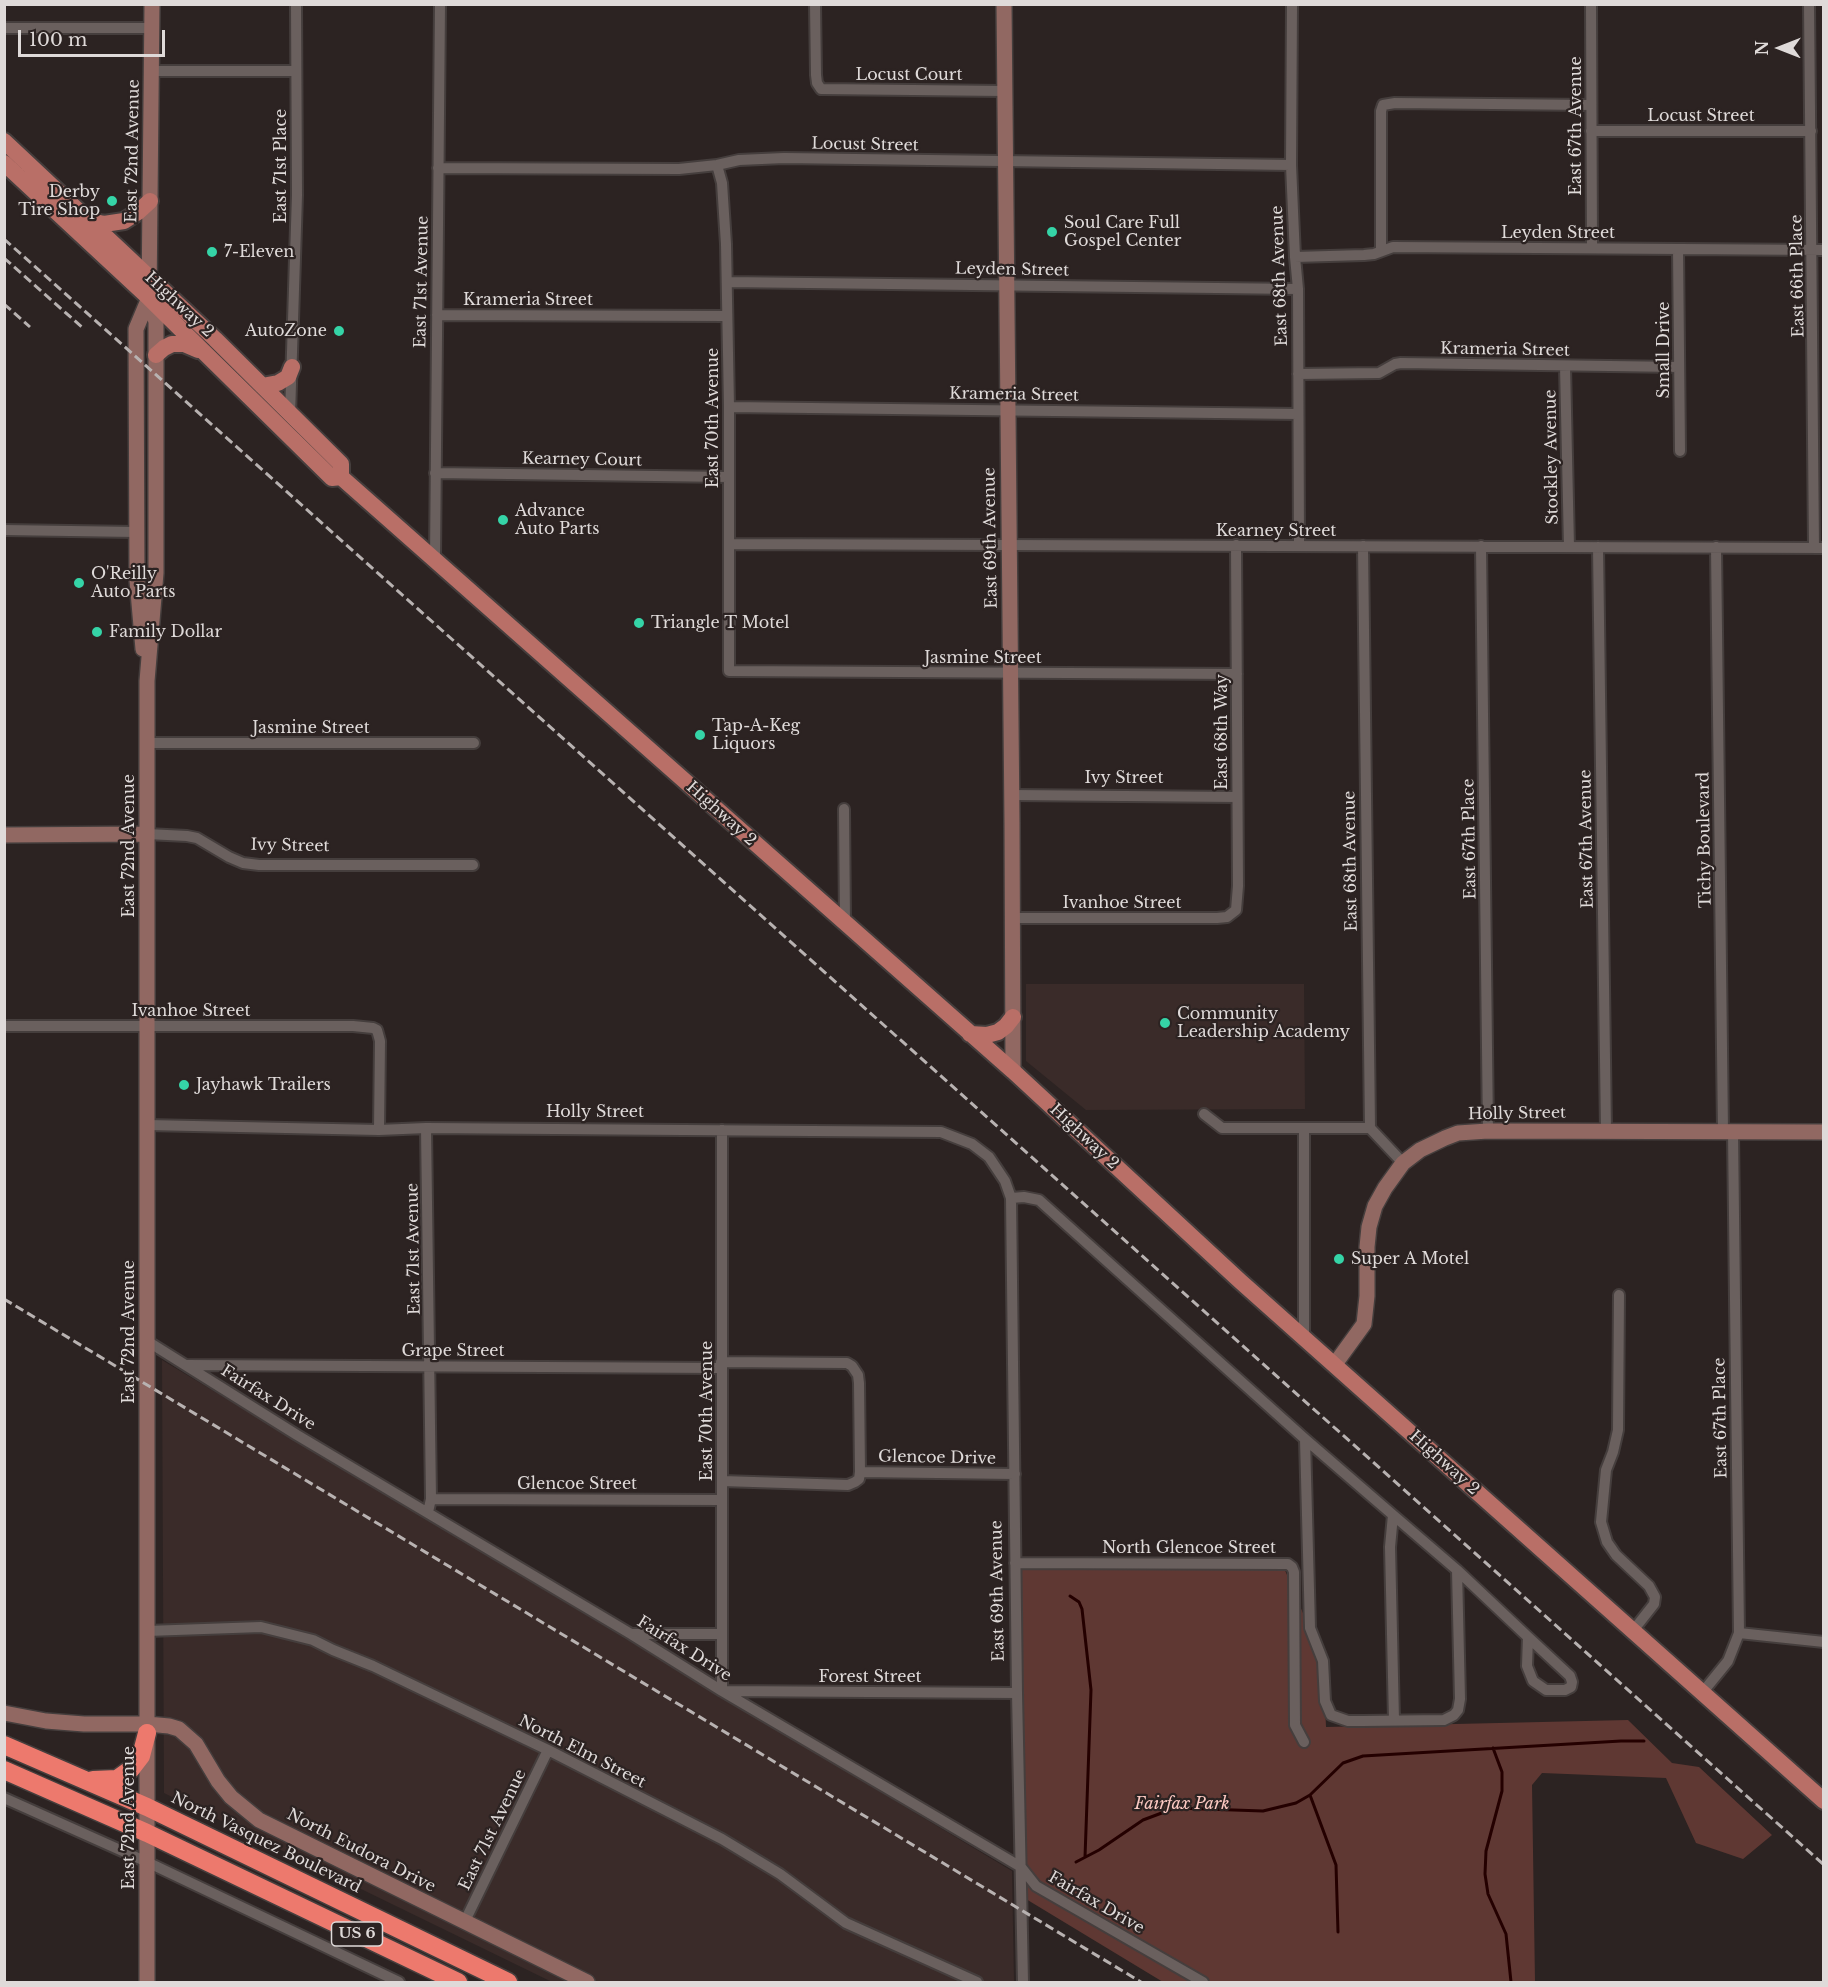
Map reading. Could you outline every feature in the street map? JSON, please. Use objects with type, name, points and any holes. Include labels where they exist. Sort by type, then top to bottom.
[{"type":"highway","points":[[85,1780],[109,1781],[125,1775],[141,1756],[147,1728]]},
{"type":"highway","name":"North Vasquez Boulevard","points":[[4,1745],[147,1808],[508,1983]]},
{"type":"highway","name":"US 6","points":[[4,1770],[147,1833],[458,1983]]},
{"type":"main road","name":"Highway 2","points":[[4,141],[91,221],[341,464],[341,477]]},
{"type":"main road","name":"Highway 2","points":[[4,163],[149,298],[332,478],[341,477],[1013,1071],[1304,1337],[1824,1801]]},
{"type":"main road","points":[[91,221],[104,224],[124,221],[150,201]]},
{"type":"main road","points":[[156,355],[167,346],[180,344],[192,346],[207,355]]},
{"type":"main road","points":[[262,386],[278,383],[288,377],[292,367]]},
{"type":"main road","points":[[970,1034],[987,1035],[998,1032],[1013,1017]]},
{"type":"street","name":"East 72nd Avenue","points":[[147,1983],[147,681],[156,573],[156,322],[149,298],[152,4]]},
{"type":"street","name":"East 71st Place","points":[[289,436],[297,195],[296,4]]},
{"type":"street","name":"East 71st Avenue","points":[[435,559],[440,4]]},
{"type":"street","name":"Locust Court","points":[[815,4],[817,83],[824,90],[1004,91]]},
{"type":"street","name":"East 69th Avenue","points":[[1004,4],[1013,1071]]},
{"type":"street","name":"East 68th Avenue","points":[[1292,4],[1291,165],[1298,289],[1299,546]]},
{"type":"street","name":"East 67th Avenue","points":[[1591,4],[1592,248]]},
{"type":"street","name":"East 66th Place","points":[[1809,4],[1811,131],[1818,250],[1819,548]]},
{"type":"street","points":[[4,28],[152,28]]},
{"type":"street","points":[[152,71],[296,71]]},
{"type":"street","points":[[1381,250],[1381,114],[1383,105],[1395,103],[1590,105]]},
{"type":"street","name":"Locust Street","points":[[1591,131],[1811,131]]},
{"type":"street","name":"Locust Street","points":[[438,168],[679,169],[739,160],[784,158],[1291,165]]},
{"type":"street","name":"East 70th Avenue","points":[[717,165],[723,198],[727,282],[729,671]]},
{"type":"street","name":"Leyden Street","points":[[1295,257],[1364,255],[1393,247],[1818,250]]},
{"type":"street","name":"Small Drive","points":[[1678,249],[1680,451]]},
{"type":"street","name":"Leyden Street","points":[[727,282],[1298,289]]},
{"type":"street","name":"East 72nd Avenue","points":[[147,681],[137,599],[136,329],[149,298]]},
{"type":"street","name":"Krameria Street","points":[[437,315],[727,316]]},
{"type":"street","name":"Krameria Street","points":[[1298,374],[1379,373],[1401,363],[1679,366]]},
{"type":"street","name":"Stockley Avenue","points":[[1565,366],[1569,547]]},
{"type":"street","name":"Krameria Street","points":[[729,406],[1298,414]]},
{"type":"street","name":"Kearney Court","points":[[435,473],[729,477]]},
{"type":"street","points":[[4,530],[136,532]]},
{"type":"street","name":"Kearney Street","points":[[729,544],[1819,548]]},
{"type":"street","name":"East 68th Way","points":[[1230,915],[1237,906],[1236,545]]},
{"type":"street","name":"East 68th Avenue","points":[[1363,546],[1370,1128]]},
{"type":"street","name":"East 67th Place","points":[[1481,546],[1488,1131]]},
{"type":"street","name":"East 67th Avenue","points":[[1598,547],[1606,1132]]},
{"type":"street","name":"Tichy Boulevard","points":[[1716,547],[1728,1132]]},
{"type":"street","name":"Jasmine Street","points":[[729,671],[1237,674]]},
{"type":"street","name":"Jasmine Street","points":[[147,743],[474,743]]},
{"type":"street","name":"Ivy Street","points":[[1012,795],[1237,796]]},
{"type":"street","points":[[844,809],[845,923]]},
{"type":"street","name":"Ivy Street","points":[[4,835],[187,836],[196,838],[243,863],[259,865],[473,865]]},
{"type":"street","name":"Ivanhoe Street","points":[[1013,918],[1217,918],[1230,915]]},
{"type":"street","name":"Ivanhoe Street","points":[[4,1026],[353,1026],[377,1030],[380,1041],[379,1130]]},
{"type":"street","points":[[1204,1113],[1222,1128],[1370,1128],[1402,1163]]},
{"type":"street","name":"Holly Street","points":[[147,1125],[379,1130],[426,1128],[945,1132],[972,1144],[989,1156],[1005,1181],[1011,1198]]},
{"type":"street","name":"East 71st Avenue","points":[[426,1128],[431,1498],[428,1512]]},
{"type":"street","points":[[1304,1128],[1304,1337]]},
{"type":"street","name":"East 70th Avenue","points":[[722,1130],[722,1691]]},
{"type":"street","name":"Holly Street","points":[[1335,1364],[1364,1324],[1367,1247],[1369,1227],[1375,1206],[1402,1163],[1420,1150],[1451,1135],[1488,1131],[1824,1132]]},
{"type":"street","name":"East 67th Place","points":[[1702,1693],[1728,1660],[1739,1633],[1728,1132]]},
{"type":"street","points":[[1011,1198],[1033,1197],[1039,1200],[1305,1439],[1457,1570],[1570,1676],[1572,1682],[1570,1687],[1565,1690],[1546,1689],[1533,1681],[1527,1666],[1528,1637]]},
{"type":"street","name":"East 69th Avenue","points":[[1011,1198],[1023,1983]]},
{"type":"street","points":[[1618,1295],[1618,1430],[1606,1470],[1601,1522],[1607,1542],[1616,1556],[1649,1586],[1655,1597],[1654,1604],[1632,1632]]},
{"type":"street","name":"Fairfax Drive","points":[[147,1341],[297,1435],[631,1634],[722,1691],[1021,1867],[1036,1886],[1203,1983]]},
{"type":"street","name":"Grape Street","points":[[185,1365],[847,1363],[858,1375],[859,1383],[860,1472]]},
{"type":"street","points":[[1305,1439],[1310,1628],[1323,1661],[1325,1701],[1331,1715],[1348,1721],[1444,1720],[1454,1715],[1458,1710],[1460,1699],[1457,1570]]},
{"type":"street","points":[[722,1481],[848,1485],[859,1479],[860,1472]]},
{"type":"street","name":"Glencoe Drive","points":[[860,1472],[1015,1474]]},
{"type":"street","name":"Glencoe Street","points":[[431,1498],[723,1500]]},
{"type":"street","points":[[1393,1515],[1390,1547],[1394,1720]]},
{"type":"street","name":"North Glencoe Street","points":[[1015,1563],[1288,1564],[1294,1572],[1295,1725],[1304,1742]]},
{"type":"street","name":"North Elm Street","points":[[147,1630],[261,1627],[313,1640],[373,1666],[548,1750],[748,1853],[857,1929],[977,1983]]},
{"type":"street","points":[[1739,1633],[1824,1642]]},
{"type":"street","points":[[631,1634],[723,1634]]},
{"type":"street","name":"Forest Street","points":[[722,1691],[1017,1693]]},
{"type":"street","name":"North Eudora Drive","points":[[4,1713],[46,1721],[147,1728],[169,1726],[184,1731],[196,1744],[218,1782],[231,1797],[259,1820],[587,1983]]},
{"type":"street","name":"East 71st Avenue","points":[[464,1923],[548,1750]]},
{"type":"street","points":[[4,1798],[147,1862],[399,1983]]},
{"type":"shaded area","name":"Community Leadership Academy","points":[[1026,984],[1304,984],[1305,1109],[1086,1110],[1026,1061]]},
{"type":"shaded area","points":[[162,1360],[1012,1871],[1014,1982],[552,1982],[164,1793]]},
{"type":"green space","name":"Fairfax Park","points":[[1015,1563],[1282,1563],[1323,1661],[1326,1727],[1628,1720],[1672,1763],[1699,1767],[1772,1835],[1743,1859],[1696,1843],[1666,1778],[1542,1773],[1532,1785],[1535,1982],[1163,1982],[1021,1896]]},
{"type":"waterway","points":[[1070,1596],[1079,1602],[1082,1609],[1091,1690],[1085,1857]]},
{"type":"waterway","points":[[1076,1862],[1099,1850],[1143,1820],[1175,1808],[1263,1811],[1296,1803],[1310,1795],[1343,1763],[1363,1756],[1644,1741]]},
{"type":"waterway","points":[[1493,1748],[1502,1772],[1502,1791],[1486,1851],[1485,1874],[1488,1894],[1506,1934],[1511,1982]]},
{"type":"waterway","points":[[1310,1795],[1336,1865],[1338,1932]]},
{"type":"railway","points":[[4,239],[1824,1865]]},
{"type":"railway","points":[[4,258],[84,329]]},
{"type":"railway","points":[[4,304],[30,327]]},
{"type":"railway","points":[[4,1299],[1141,1982]]},
{"type":"place","name":"Derby Tire Shop","points":[[112,201]]},
{"type":"place","name":"Soul Care Full Gospel Center","points":[[1052,232]]},
{"type":"place","name":"7-Eleven","points":[[212,252]]},
{"type":"place","name":"AutoZone","points":[[339,331]]},
{"type":"place","name":"Advance Auto Parts","points":[[503,520]]},
{"type":"place","name":"O'Reilly Auto Parts","points":[[79,583]]},
{"type":"place","name":"Triangle T Motel","points":[[639,623]]},
{"type":"place","name":"Family Dollar","points":[[97,632]]},
{"type":"place","name":"Tap-A-Keg Liquors","points":[[700,735]]},
{"type":"place","name":"Community Leadership Academy","points":[[1165,1023]]},
{"type":"place","name":"Jayhawk Trailers","points":[[184,1085]]},
{"type":"place","name":"Super A Motel","points":[[1339,1259]]}]
